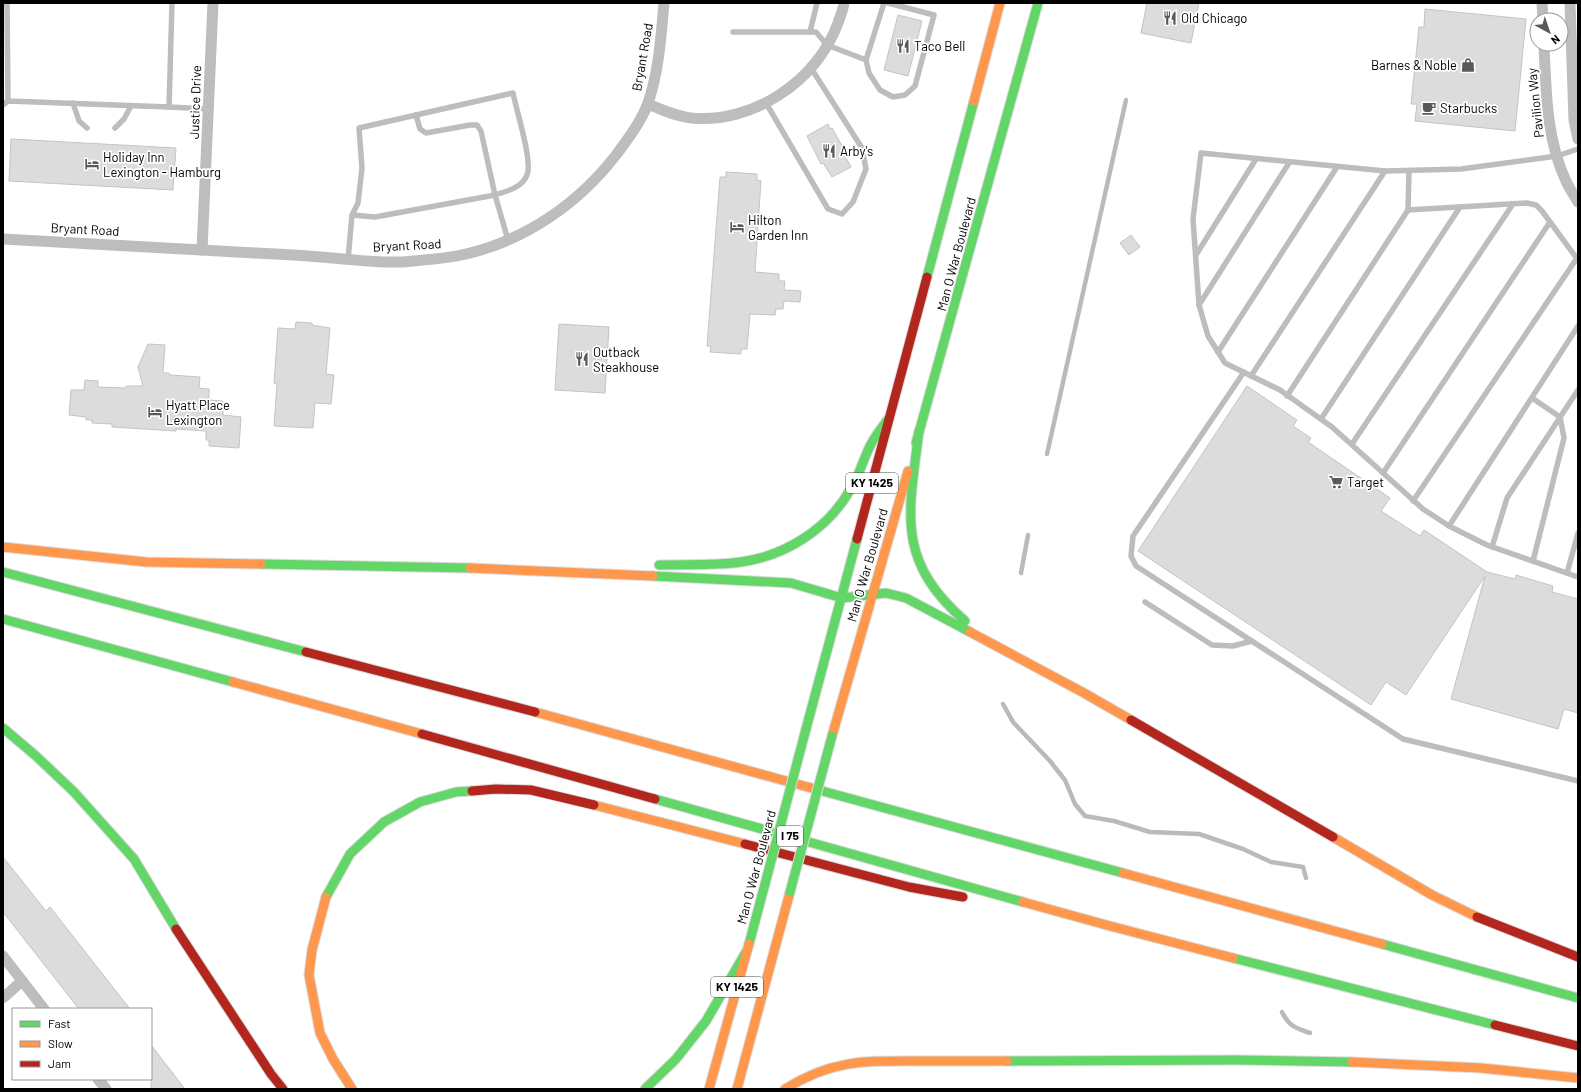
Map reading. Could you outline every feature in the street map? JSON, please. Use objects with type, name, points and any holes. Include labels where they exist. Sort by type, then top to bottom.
[{"type":"main road","name":"Man O War Boulevard","points":[[709,1089],[842,598],[1000,3]]},
{"type":"main road","name":"Man O War Boulevard","points":[[737,1089],[871,594],[920,431],[1038,3]]},
{"type":"main road","points":[[650,565],[726,563],[752,560],[775,554],[795,544],[814,531],[847,496],[860,472],[872,440],[889,418]]},
{"type":"main road","points":[[920,431],[910,513],[914,550],[928,580],[946,604],[970,625],[1011,654]]},
{"type":"main road","points":[[3,547],[146,562],[457,567],[792,583],[842,598],[886,593],[906,598],[1084,693],[1432,895],[1488,922],[1578,957]]},
{"type":"main road","points":[[487,568],[627,565]]},
{"type":"main road","points":[[3,572],[579,724],[1578,998]]},
{"type":"main road","name":"I 75","points":[[3,620],[570,775],[1110,926],[1578,1046]]},
{"type":"main road","points":[[3,728],[36,756],[74,792],[134,859],[189,950],[271,1074],[283,1089]]},
{"type":"main road","points":[[352,1089],[320,1033],[309,975],[312,950],[324,901],[350,854],[384,822],[420,802],[456,792],[496,789],[530,790],[594,805],[909,887],[971,899]]},
{"type":"main road","points":[[994,904],[1110,926]]},
{"type":"main road","points":[[645,1089],[676,1059],[706,1021],[746,952]]},
{"type":"main road","points":[[785,1089],[800,1079],[852,1062],[891,1061],[1281,1060],[1424,1064],[1524,1071],[1578,1078]]},
{"type":"street","name":"Justice Drive","points":[[202,250],[213,3]]},
{"type":"street","name":"Bryant Road","points":[[3,239],[401,262],[467,254],[508,240],[565,207],[586,189],[625,143],[640,120],[648,104],[656,76],[664,3]]},
{"type":"street","points":[[648,104],[674,114],[691,118],[710,118],[731,115],[766,103],[784,92],[806,74],[822,55],[834,33],[844,3]]},
{"type":"street","points":[[1570,3],[1574,120],[1578,139]]},
{"type":"street","name":"Pavilion Way","points":[[1545,52],[1549,119],[1557,156],[1566,181],[1578,202]]},
{"type":"street","points":[[3,956],[43,1008]]},
{"type":"street","points":[[3,998],[22,981]]},
{"type":"street","points":[[99,1080],[106,1089]]},
{"type":"lane","points":[[3,106],[8,101],[7,3]]},
{"type":"lane","points":[[169,107],[172,3]]},
{"type":"lane","points":[[810,32],[817,3]]},
{"type":"lane","points":[[884,3],[866,60],[869,73],[880,90],[893,97],[905,96],[915,86],[934,15],[888,3]]},
{"type":"lane","points":[[733,32],[816,32],[827,45],[866,60]]},
{"type":"lane","points":[[766,103],[828,209],[842,214],[853,202],[866,169],[862,148],[811,68]]},
{"type":"lane","points":[[348,260],[352,215],[358,203],[362,168],[359,128],[513,93],[529,161],[528,174],[519,186],[494,195],[375,217],[352,215]]},
{"type":"lane","points":[[8,101],[208,109]]},
{"type":"lane","points":[[73,103],[79,121],[87,128]]},
{"type":"lane","points":[[115,128],[124,119],[131,106]]},
{"type":"lane","points":[[416,115],[420,129],[426,133],[477,125],[481,131],[494,195],[508,240]]},
{"type":"lane","points":[[1578,148],[1557,156],[1461,169],[1385,172],[1201,153],[1193,220],[1199,306],[1208,336],[1225,363],[1287,396],[1332,427],[1422,509],[1449,526],[1492,547],[1578,577]]},
{"type":"lane","points":[[1195,256],[1256,159]]},
{"type":"lane","points":[[1199,306],[1289,163]]},
{"type":"lane","points":[[1218,352],[1337,167]]},
{"type":"lane","points":[[1287,396],[1408,210],[1409,170]]},
{"type":"lane","points":[[1251,376],[1385,172]]},
{"type":"lane","points":[[1408,210],[1528,203],[1536,205],[1577,259],[1413,501]]},
{"type":"lane","points":[[1352,444],[1513,204]]},
{"type":"lane","points":[[1321,419],[1460,207]]},
{"type":"lane","points":[[1383,473],[1550,222]]},
{"type":"lane","points":[[1449,526],[1578,326]]},
{"type":"lane","points":[[1244,372],[1133,536],[1131,556],[1136,566],[1403,739],[1578,782]]},
{"type":"lane","points":[[1492,547],[1507,498],[1578,390]]},
{"type":"lane","points":[[1532,398],[1560,417],[1564,438],[1533,561]]},
{"type":"lane","points":[[1567,573],[1578,533]]},
{"type":"lane","points":[[1145,602],[1212,645],[1233,646],[1252,641]]},
{"type":"building","name":"Old Chicago","points":[[1147,3],[1199,3],[1191,43],[1141,33]]},
{"type":"building","name":"Barnes & Noble","points":[[1425,9],[1526,19],[1515,131],[1415,121],[1417,104],[1411,104],[1419,27],[1424,27]]},
{"type":"building","name":"Taco Bell","points":[[898,15],[922,21],[908,76],[884,70]]},
{"type":"building","name":"Arby's","points":[[828,124],[830,129],[832,128],[845,151],[843,152],[851,167],[832,177],[823,163],[821,164],[807,136]]},
{"type":"building","name":"Holiday Inn Lexington - Hamburg","points":[[11,139],[176,148],[173,190],[9,181]]},
{"type":"building","name":"Hilton Garden Inn","points":[[726,172],[757,174],[757,180],[761,181],[755,272],[779,274],[779,281],[785,281],[784,290],[801,291],[800,302],[784,301],[783,309],[776,309],[775,315],[750,314],[747,349],[741,349],[741,354],[710,352],[711,346],[707,346],[720,177],[726,177]]},
{"type":"building","points":[[1131,235],[1140,247],[1129,255],[1120,243]]},
{"type":"building","points":[[296,322],[312,323],[312,325],[330,328],[326,374],[334,375],[331,404],[315,403],[313,428],[274,426],[277,384],[274,383],[278,328],[295,329]]},
{"type":"building","name":"Outback Steakhouse","points":[[559,324],[609,327],[605,393],[555,390]]},
{"type":"building","name":"Hyatt Place Lexington","points":[[148,344],[165,345],[163,373],[169,373],[170,375],[200,377],[199,388],[209,389],[209,400],[223,401],[223,415],[241,417],[239,448],[209,446],[209,440],[206,440],[206,431],[176,429],[176,431],[112,427],[112,424],[92,423],[92,420],[86,420],[86,417],[69,415],[71,390],[84,390],[85,380],[98,381],[98,387],[126,388],[126,386],[143,386],[138,367]]},
{"type":"building","points":[[1247,386],[1297,420],[1293,426],[1311,438],[1308,442],[1390,498],[1381,511],[1420,536],[1424,530],[1487,572],[1515,579],[1516,575],[1553,586],[1552,592],[1578,599],[1578,713],[1564,709],[1558,729],[1451,699],[1485,576],[1406,695],[1386,682],[1371,705],[1138,551]]},
{"type":"building","points":[[3,857],[46,911],[50,907],[129,1008],[78,1008],[3,912]]},
{"type":"building","points":[[152,1046],[185,1089],[151,1089],[152,1080]]},
{"type":"waterway","points":[[1047,454],[1126,100]]},
{"type":"waterway","points":[[1021,573],[1028,535]]},
{"type":"waterway","points":[[1003,704],[1013,722],[1050,761],[1065,780],[1075,804],[1085,816],[1114,821],[1150,832],[1199,834],[1243,849],[1271,862],[1303,867],[1306,878]]},
{"type":"waterway","points":[[1282,1012],[1293,1026],[1310,1033]]},
{"type":"traffic: fast","points":[[916,443],[1038,3]]},
{"type":"traffic: fast","points":[[927,277],[974,101]]},
{"type":"traffic: fast","points":[[659,565],[741,562],[774,554],[804,538],[830,517],[841,504],[856,479],[872,442],[889,418]]},
{"type":"traffic: fast","points":[[919,431],[912,487],[911,511],[912,534],[917,556],[927,577],[943,599],[965,621]]},
{"type":"traffic: fast","points":[[806,729],[857,539]]},
{"type":"traffic: fast","points":[[261,564],[470,568]]},
{"type":"traffic: fast","points":[[3,572],[306,652]]},
{"type":"traffic: fast","points":[[653,576],[791,583],[842,598],[886,593],[906,598],[970,632]]},
{"type":"traffic: fast","points":[[3,619],[233,682]]},
{"type":"traffic: fast","points":[[3,728],[36,756],[74,792],[134,859],[176,929]]},
{"type":"traffic: fast","points":[[765,884],[806,729]]},
{"type":"traffic: fast","points":[[790,892],[832,736]]},
{"type":"traffic: fast","points":[[815,789],[1123,873]]},
{"type":"traffic: fast","points":[[326,897],[350,854],[384,822],[420,802],[456,792],[472,791]]},
{"type":"traffic: fast","points":[[655,799],[1023,902]]},
{"type":"traffic: fast","points":[[749,944],[765,884]]},
{"type":"traffic: fast","points":[[1382,944],[1578,998]]},
{"type":"traffic: fast","points":[[645,1089],[676,1059],[706,1021],[746,952]]},
{"type":"traffic: fast","points":[[1233,958],[1495,1025]]},
{"type":"traffic: fast","points":[[1007,1061],[1237,1060],[1352,1062]]},
{"type":"traffic: slow","points":[[974,101],[1000,3]]},
{"type":"traffic: slow","points":[[832,736],[908,471]]},
{"type":"traffic: slow","points":[[3,547],[146,562],[261,564]]},
{"type":"traffic: slow","points":[[470,568],[653,576]]},
{"type":"traffic: slow","points":[[970,632],[1131,720]]},
{"type":"traffic: slow","points":[[233,682],[422,734]]},
{"type":"traffic: slow","points":[[535,712],[815,789]]},
{"type":"traffic: slow","points":[[594,805],[745,844]]},
{"type":"traffic: slow","points":[[1333,837],[1432,895],[1477,917]]},
{"type":"traffic: slow","points":[[1123,873],[1382,944]]},
{"type":"traffic: slow","points":[[737,1089],[790,892]]},
{"type":"traffic: slow","points":[[326,897],[312,950],[309,975],[320,1033],[333,1059],[352,1089]]},
{"type":"traffic: slow","points":[[1023,902],[1233,958]]},
{"type":"traffic: slow","points":[[709,1089],[749,944]]},
{"type":"traffic: slow","points":[[785,1089],[802,1079],[819,1072],[850,1064],[883,1061],[1007,1061]]},
{"type":"traffic: slow","points":[[1352,1062],[1481,1068],[1578,1078]]},
{"type":"traffic: jam","points":[[857,539],[927,277]]},
{"type":"traffic: jam","points":[[306,652],[535,712]]},
{"type":"traffic: jam","points":[[1131,720],[1333,837]]},
{"type":"traffic: jam","points":[[422,734],[655,799]]},
{"type":"traffic: jam","points":[[472,791],[496,789],[531,790],[594,805]]},
{"type":"traffic: jam","points":[[745,844],[909,887],[963,897]]},
{"type":"traffic: jam","points":[[1477,917],[1578,957]]},
{"type":"traffic: jam","points":[[176,929],[271,1074],[283,1089]]},
{"type":"traffic: jam","points":[[1495,1025],[1578,1046]]},
{"type":"place","name":"Old Chicago","points":[[1170,18]]},
{"type":"place","name":"Taco Bell","points":[[903,46]]},
{"type":"place","name":"Barnes & Noble","points":[[1468,65]]},
{"type":"place","name":"Starbucks","points":[[1429,108]]},
{"type":"place","name":"Arby's","points":[[829,151]]},
{"type":"place","name":"Holiday Inn Lexington - Hamburg","points":[[92,164]]},
{"type":"place","name":"Hilton Garden Inn","points":[[737,227]]},
{"type":"place","name":"Outback Steakhouse","points":[[582,359]]},
{"type":"place","name":"Hyatt Place Lexington","points":[[155,412]]},
{"type":"place","name":"Target","points":[[1336,482]]}]
